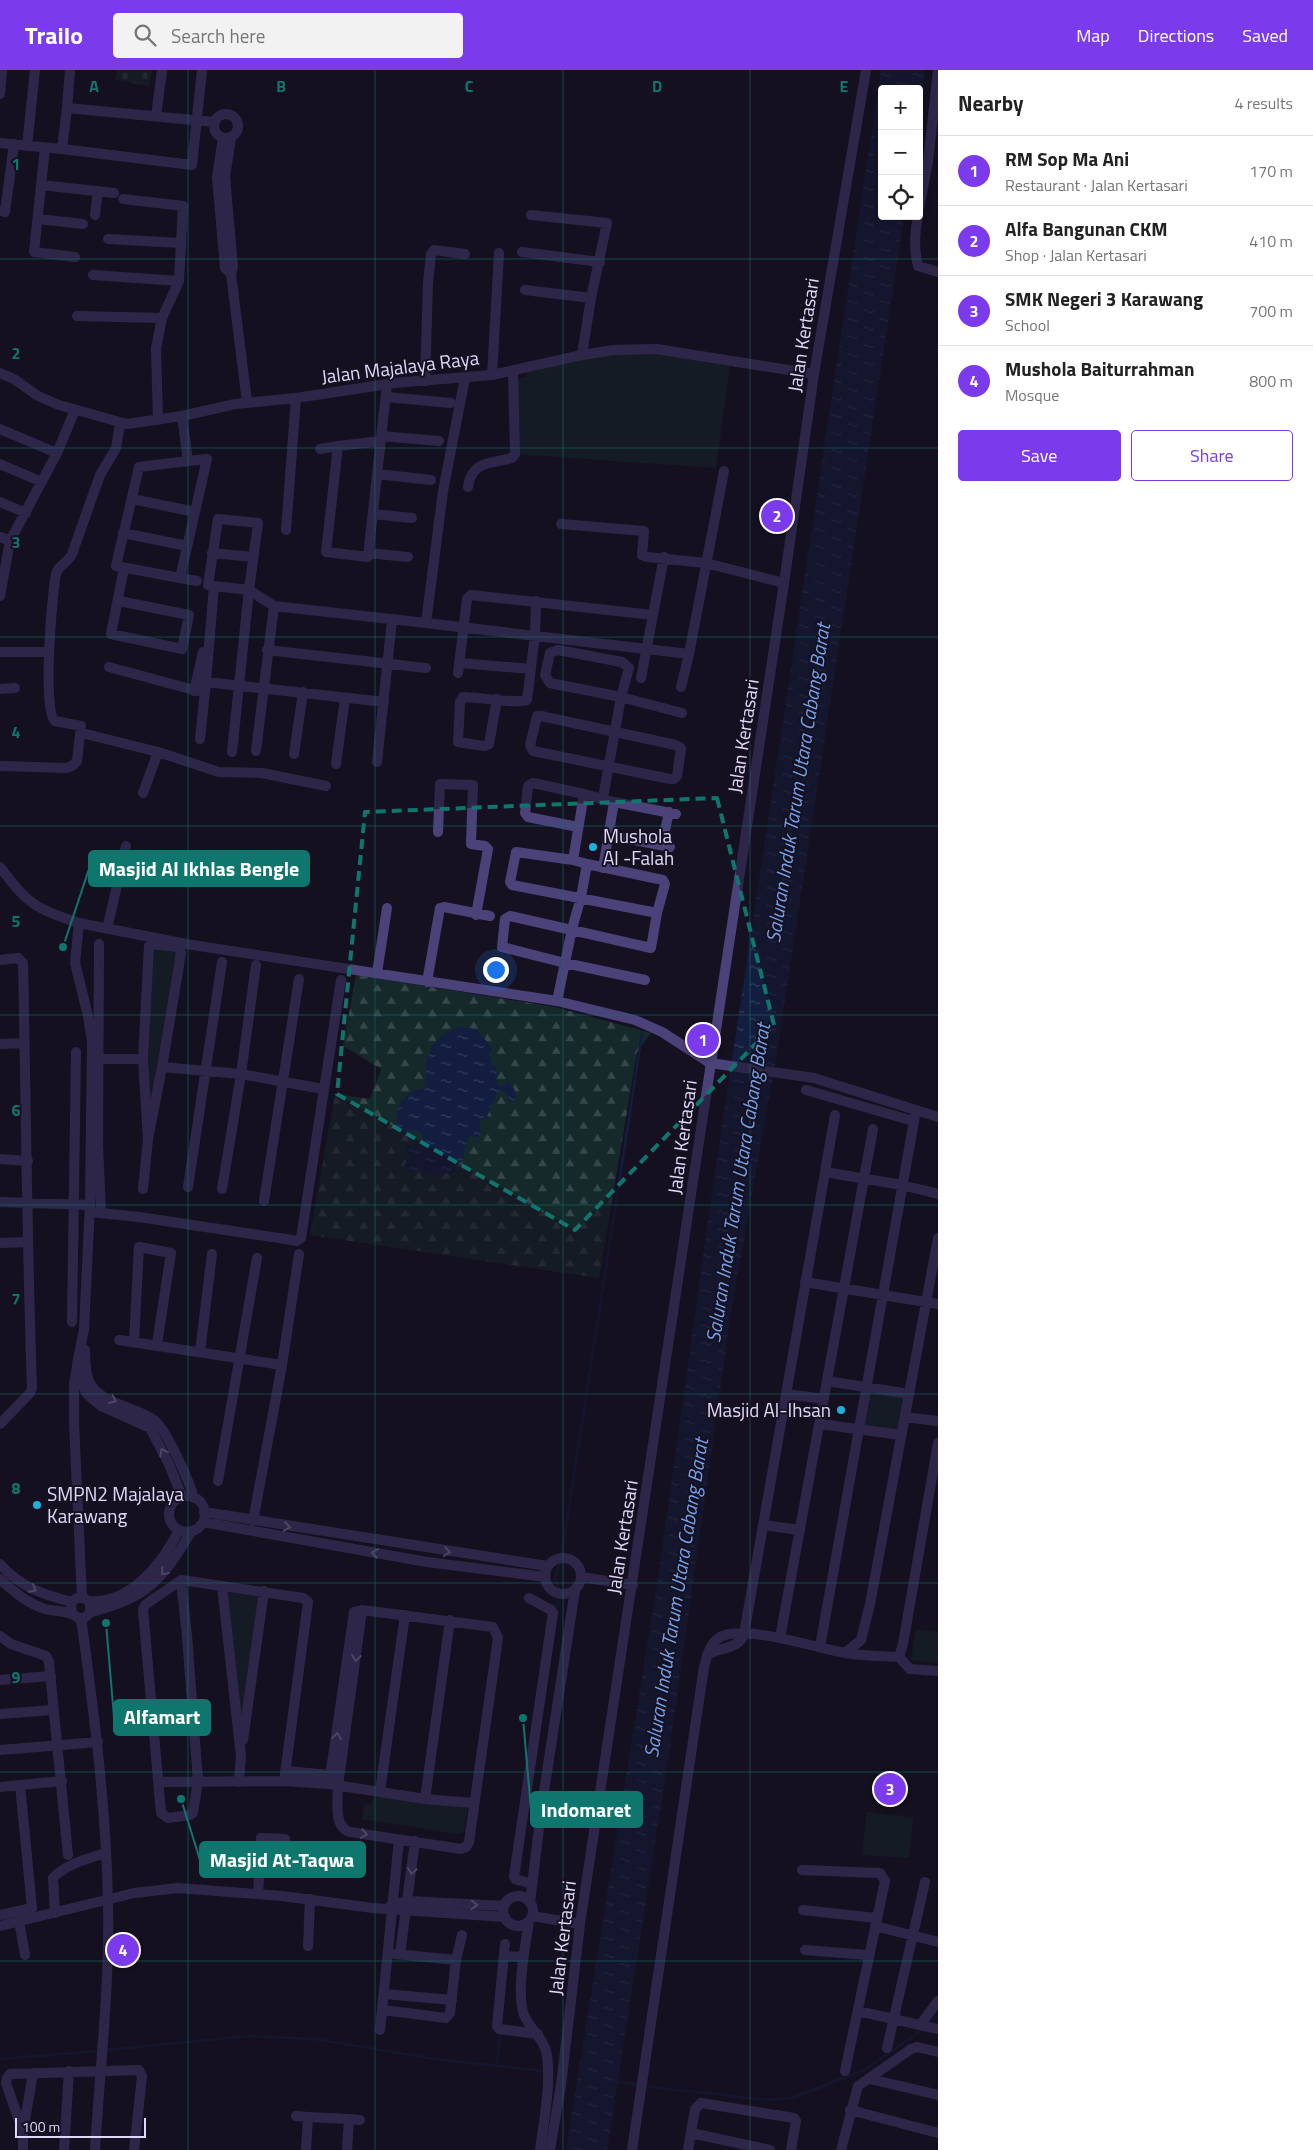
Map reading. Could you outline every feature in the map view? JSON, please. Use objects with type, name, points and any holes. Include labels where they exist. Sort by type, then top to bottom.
[{"type":"street","points":[[0,94],[2,70]]},
{"type":"street","points":[[28,146],[35,70]]},
{"type":"street","points":[[62,150],[70,70]]},
{"type":"street","points":[[156,117],[162,70]]},
{"type":"street","points":[[0,143],[192,165],[202,70]]},
{"type":"street","name":"Jalan Kertasari","points":[[550,2150],[561,2086],[580,1924],[633,1585],[814,374],[866,70]]},
{"type":"street","points":[[923,188],[928,162],[938,70]]},
{"type":"street","points":[[66,108],[196,121],[214,122],[224,114],[235,118],[238,129],[227,138],[217,178],[225,268],[230,274],[247,402]]},
{"type":"street","points":[[214,122],[215,131],[227,138]]},
{"type":"street","points":[[0,211],[5,212],[5,178],[14,144]]},
{"type":"street","points":[[45,148],[34,252],[75,257]]},
{"type":"street","points":[[41,185],[98,191],[183,206],[179,281],[162,318],[156,348],[158,420]]},
{"type":"street","points":[[95,215],[98,191]]},
{"type":"street","points":[[531,215],[607,223],[591,298],[582,355]]},
{"type":"street","points":[[38,219],[83,224]]},
{"type":"street","points":[[917,220],[914,243],[918,266],[938,272]]},
{"type":"street","points":[[108,239],[181,243]]},
{"type":"street","points":[[425,381],[428,283],[432,254],[434,250],[465,254]]},
{"type":"street","points":[[522,252],[600,262]]},
{"type":"street","points":[[492,375],[499,253]]},
{"type":"street","points":[[93,275],[179,281]]},
{"type":"street","points":[[525,290],[591,298]]},
{"type":"street","points":[[77,316],[162,318]]},
{"type":"street","name":"Jalan Majalaya Raya","points":[[0,373],[14,379],[38,396],[120,424],[135,424],[182,416],[247,402],[296,398],[387,384],[492,375],[582,355],[614,350],[657,349],[814,374]]},
{"type":"street","points":[[468,486],[472,474],[480,465],[508,459],[515,454],[512,371]]},
{"type":"street","points":[[426,624],[443,491],[465,378]]},
{"type":"street","points":[[338,446],[326,552],[368,557],[387,384]]},
{"type":"street","points":[[386,397],[451,403]]},
{"type":"street","points":[[286,530],[296,398]]},
{"type":"street","points":[[0,596],[10,541],[58,453],[75,410]]},
{"type":"street","points":[[182,416],[188,461]]},
{"type":"street","points":[[0,766],[69,767],[77,761],[82,733],[81,726],[55,721],[51,717],[49,652],[56,574],[60,566],[69,560],[72,554],[100,475],[116,448],[120,424]]},
{"type":"street","points":[[0,429],[58,453]]},
{"type":"street","points":[[320,449],[381,438],[439,442]]},
{"type":"street","points":[[180,578],[207,459],[139,467],[116,566],[124,568],[180,578],[197,581]]},
{"type":"street","points":[[0,464],[42,482]]},
{"type":"street","points":[[681,687],[724,471]]},
{"type":"street","points":[[377,474],[431,480]]},
{"type":"street","points":[[132,499],[194,512]]},
{"type":"street","points":[[0,502],[26,513]]},
{"type":"street","points":[[372,514],[412,518]]},
{"type":"street","points":[[232,752],[249,590],[258,523],[218,519],[208,585],[249,590],[274,606],[689,654]]},
{"type":"street","points":[[561,524],[644,531],[642,555],[647,557],[706,563],[784,583]]},
{"type":"street","points":[[123,533],[187,546]]},
{"type":"street","points":[[0,537],[10,541]]},
{"type":"street","points":[[212,553],[253,557]]},
{"type":"street","points":[[368,553],[408,557]]},
{"type":"street","points":[[641,678],[664,558]]},
{"type":"street","points":[[119,601],[189,615],[182,649],[112,634],[124,568]]},
{"type":"street","points":[[200,692],[206,682],[214,586]]},
{"type":"street","points":[[531,669],[459,668],[467,599],[471,595],[654,615]]},
{"type":"street","points":[[497,698],[489,744],[484,746],[458,742],[462,698],[497,698],[519,702],[527,700],[535,635],[536,601]]},
{"type":"street","points":[[256,752],[274,606]]},
{"type":"street","points":[[200,739],[200,692],[212,614]]},
{"type":"street","points":[[377,762],[392,620]]},
{"type":"street","points":[[268,650],[426,668]]},
{"type":"street","points":[[603,798],[614,730],[621,696],[629,668],[622,662],[558,650],[550,653],[545,675],[550,682],[621,696],[682,713]]},
{"type":"street","points":[[0,652],[49,652]]},
{"type":"street","points":[[109,667],[200,692]]},
{"type":"street","points":[[206,682],[384,702]]},
{"type":"street","points":[[0,689],[15,688]]},
{"type":"street","points":[[294,754],[303,692]]},
{"type":"street","points":[[336,764],[345,698]]},
{"type":"street","points":[[541,716],[614,730],[676,745],[681,748],[682,754],[677,776],[674,779],[607,766],[532,751],[530,745],[535,719],[541,716]]},
{"type":"street","points":[[82,733],[158,752],[219,772],[262,773],[326,786]]},
{"type":"street","points":[[143,793],[158,752]]},
{"type":"street","points":[[578,827],[526,815],[528,786],[533,783],[614,802],[673,813],[666,846],[609,835]]},
{"type":"street","points":[[438,832],[439,786],[473,785],[471,844],[485,846],[488,849],[476,915]]},
{"type":"street","points":[[573,860],[584,794]]},
{"type":"street","points":[[603,868],[614,802]]},
{"type":"street","points":[[107,929],[126,846]]},
{"type":"street","points":[[645,980],[565,964],[504,949],[501,944],[505,919],[510,916],[572,929],[650,949],[665,884],[664,880],[573,860],[516,852],[510,882],[512,884],[658,913]]},
{"type":"street","points":[[557,1001],[587,864]]},
{"type":"street","points":[[0,867],[28,901],[38,908],[79,923],[186,944],[557,1001],[635,1020],[662,1032],[710,1063],[812,1077],[938,1117]]},
{"type":"street","points":[[427,982],[440,908],[444,907],[476,915],[490,916]]},
{"type":"street","points":[[377,973],[387,908]]},
{"type":"street","points":[[79,923],[74,963],[88,1016],[92,1041],[90,1208],[84,1329],[85,1363],[89,1381],[99,1394],[130,1408],[158,1424],[188,1477],[194,1498]]},
{"type":"street","points":[[99,944],[98,1059],[101,1213]]},
{"type":"street","points":[[143,1189],[148,1139],[181,953],[178,947],[151,944],[143,1059],[148,1139]]},
{"type":"street","points":[[0,960],[18,958],[23,963],[28,1161],[27,1242],[32,1388],[30,1393],[0,1424]]},
{"type":"street","points":[[188,1187],[222,962]]},
{"type":"street","points":[[222,1189],[256,966]]},
{"type":"street","points":[[264,1201],[299,980]]},
{"type":"street","points":[[0,1202],[74,1203],[101,1213],[297,1241],[301,1238],[341,980]]},
{"type":"street","points":[[0,1044],[25,1044]]},
{"type":"street","points":[[72,1322],[76,1052]]},
{"type":"street","points":[[98,1059],[143,1059]]},
{"type":"street","points":[[162,1067],[241,1074],[323,1089]]},
{"type":"street","points":[[806,1090],[913,1121]]},
{"type":"street","points":[[820,1647],[916,1110]]},
{"type":"street","points":[[744,1634],[835,1115]]},
{"type":"street","points":[[780,1638],[873,1129]]},
{"type":"street","points":[[0,1159],[28,1161]]},
{"type":"street","points":[[825,1172],[902,1185],[938,1194]]},
{"type":"street","points":[[845,1653],[861,1640],[870,1604],[938,1238]]},
{"type":"street","points":[[0,1243],[27,1242]]},
{"type":"street","points":[[134,1342],[139,1247],[172,1253],[157,1344]]},
{"type":"street","points":[[200,1352],[212,1254]]},
{"type":"street","points":[[253,1521],[282,1365],[299,1254]]},
{"type":"street","points":[[218,1481],[256,1258]]},
{"type":"street","points":[[806,1282],[938,1304]]},
{"type":"street","points":[[80,1600],[74,1384],[84,1329]]},
{"type":"street","points":[[119,1340],[157,1344],[282,1365]]},
{"type":"street","points":[[78,1366],[80,1381],[87,1394],[101,1406],[150,1428],[169,1464],[182,1497]]},
{"type":"street","points":[[827,1381],[909,1394]]},
{"type":"street","points":[[786,1394],[824,1399]]},
{"type":"street","points":[[904,1417],[938,1421]]},
{"type":"street","points":[[820,1424],[901,1435]]},
{"type":"street","points":[[899,1657],[903,1644],[938,1443]]},
{"type":"street","points":[[0,1579],[32,1604],[46,1609],[81,1615],[125,1600],[145,1590],[163,1574],[191,1532],[200,1526],[204,1517],[199,1502],[194,1498],[182,1497],[172,1504],[170,1510],[171,1522],[179,1530],[191,1532]]},
{"type":"street","points":[[204,1517],[253,1521],[547,1566]]},
{"type":"street","points":[[204,1517],[427,1562],[545,1578]]},
{"type":"street","points":[[763,1525],[800,1530]]},
{"type":"street","points":[[0,1564],[18,1581],[38,1593],[99,1602],[137,1585],[163,1558],[179,1530]]},
{"type":"street","points":[[472,1568],[474,1555]]},
{"type":"street","points":[[540,2150],[547,2063],[544,2043],[525,2018],[522,2009],[523,1957],[533,1912],[530,1903],[532,1884],[566,1643],[575,1590],[581,1577],[578,1566],[569,1558],[557,1558],[547,1566],[545,1578],[550,1590],[557,1594],[566,1594],[575,1590]]},
{"type":"street","points":[[581,1577],[633,1585]]},
{"type":"street","points":[[181,1580],[198,1781],[193,1813],[168,1818],[161,1813],[143,1610],[145,1605],[181,1580],[264,1591],[303,1598],[308,1602],[285,1776]]},
{"type":"street","points":[[222,1586],[241,1756]]},
{"type":"street","points":[[239,1782],[264,1591]]},
{"type":"street","points":[[529,1598],[553,1613],[514,1877],[532,1884]]},
{"type":"street","points":[[80,1600],[90,1607],[81,1615]]},
{"type":"street","points":[[80,1600],[70,1608],[81,1615],[98,1742],[108,1901],[107,1978],[95,2150]]},
{"type":"street","points":[[362,1610],[405,1615],[493,1627],[498,1638],[469,1842],[466,1847],[461,1849],[344,1830],[341,1825],[332,1781],[362,1610]]},
{"type":"street","points":[[380,1792],[405,1615]]},
{"type":"street","points":[[425,1799],[450,1620]]},
{"type":"street","points":[[632,2150],[704,1667],[707,1655],[714,1642],[735,1633],[780,1638],[845,1653],[899,1657],[910,1668],[938,1671]]},
{"type":"street","points":[[0,1636],[5,1644],[46,1656],[49,1662],[68,1855]]},
{"type":"street","points":[[548,1640],[566,1643]]},
{"type":"street","points":[[0,1680],[51,1676]]},
{"type":"street","points":[[539,1709],[556,1711]]},
{"type":"street","points":[[0,1714],[53,1710]]},
{"type":"street","points":[[0,1750],[98,1742]]},
{"type":"street","points":[[159,1782],[239,1782],[285,1776],[332,1781],[380,1792],[425,1799],[474,1803]]},
{"type":"street","points":[[0,1787],[62,1782]]},
{"type":"street","points":[[0,1915],[32,1908],[20,1785]]},
{"type":"street","points":[[524,1807],[541,1811]]},
{"type":"street","points":[[258,1894],[261,1838],[285,1838]]},
{"type":"street","points":[[380,2030],[399,1840]]},
{"type":"street","points":[[400,1954],[415,1841]]},
{"type":"street","points":[[55,1913],[53,1878],[70,1866],[106,1852]]},
{"type":"street","points":[[802,1870],[880,1873],[885,1881],[845,2071]]},
{"type":"street","points":[[887,2048],[925,1882]]},
{"type":"street","points":[[0,1926],[108,1901],[134,1893],[165,1889],[258,1894],[373,1908],[408,1905],[504,1906]]},
{"type":"street","points":[[530,1903],[523,1897],[518,1896],[509,1899],[504,1906],[505,1917],[511,1924],[516,1926],[521,1926],[531,1919],[580,1924]]},
{"type":"street","points":[[308,1946],[310,1899]]},
{"type":"street","points":[[408,1905],[505,1917]]},
{"type":"street","points":[[803,1910],[876,1922],[913,1936],[938,1942]]},
{"type":"street","points":[[19,1921],[25,1955]]},
{"type":"street","points":[[383,2010],[446,2018],[450,2013],[456,1960],[462,1936]]},
{"type":"street","points":[[505,1944],[498,2026],[500,2028],[538,2034]]},
{"type":"street","points":[[805,1950],[868,1955]]},
{"type":"street","points":[[389,1953],[456,1960]]},
{"type":"street","points":[[504,1956],[523,1957]]},
{"type":"street","points":[[385,1994],[452,2000]]},
{"type":"street","points":[[921,2024],[938,2001]]},
{"type":"street","points":[[858,2011],[935,2028]]},
{"type":"street","points":[[841,2150],[850,2110],[858,2086],[917,2047],[938,2052]]},
{"type":"street","points":[[23,2132],[6,2080],[10,2074],[139,2070],[141,2072],[134,2150]]},
{"type":"street","points":[[64,2150],[69,2071]]},
{"type":"street","points":[[23,2150],[23,2132],[33,2072]]},
{"type":"street","points":[[870,2079],[938,2095]]},
{"type":"street","points":[[688,2150],[695,2109],[701,2103],[790,2116],[796,2121],[791,2150]]},
{"type":"street","points":[[850,2110],[938,2133]]},
{"type":"street","points":[[296,2116],[360,2120]]},
{"type":"street","points":[[306,2150],[308,2117]]},
{"type":"street","points":[[347,2150],[348,2119]]},
{"type":"street","points":[[691,2133],[770,2150]]},
{"type":"highlighted area","points":[[717,798],[774,1025],[575,1230],[337,1094],[365,812]]},
{"type":"green space","points":[[117,70],[152,70],[149,86],[115,80]]},
{"type":"green space","points":[[657,349],[730,365],[716,468],[515,454],[516,379],[527,377],[526,368],[582,355]]},
{"type":"green space","points":[[152,948],[179,952],[150,1115],[148,1081]]},
{"type":"green space","points":[[356,975],[555,1007],[651,1033],[637,1052],[599,1278],[310,1235],[335,1094],[370,1099],[381,1069],[343,1046]]},
{"type":"green space","points":[[866,1387],[909,1394],[901,1435],[858,1429]]},
{"type":"green space","points":[[226,1592],[260,1597],[241,1740]]},
{"type":"green space","points":[[916,1629],[938,1632],[938,1663],[911,1660]]},
{"type":"green space","points":[[374,1794],[468,1807],[464,1832],[457,1834],[362,1819],[364,1804],[371,1805]]},
{"type":"green space","points":[[867,1812],[913,1818],[909,1858],[862,1855]]},
{"type":"water","points":[[881,70],[925,70],[923,85],[879,85]]},
{"type":"water","name":"Saluran Induk Tarum Utara Cabang Barat","points":[[878,90],[878,220],[903,220],[776,1059],[731,1312],[669,1753],[607,2150],[566,2150],[658,1579],[713,1186]]},
{"type":"water","points":[[459,1027],[477,1029],[491,1047],[491,1064],[496,1067],[497,1085],[501,1086],[508,1082],[514,1088],[516,1098],[511,1103],[504,1091],[496,1092],[486,1119],[479,1120],[481,1134],[478,1138],[470,1136],[466,1142],[463,1160],[455,1167],[456,1172],[432,1176],[419,1170],[410,1173],[404,1165],[410,1157],[406,1153],[406,1146],[419,1144],[423,1141],[423,1136],[416,1130],[402,1133],[398,1130],[397,1115],[399,1108],[411,1092],[426,1088],[427,1058],[434,1044],[448,1032]]},
{"type":"waterway","points":[[562,1553],[642,1034]]},
{"type":"waterway","points":[[558,1589],[555,1577],[560,1562]]},
{"type":"waterway","points":[[556,1613],[558,1599]]},
{"type":"waterway","points":[[519,1876],[522,1859]]},
{"type":"waterway","points":[[929,2023],[938,2016]]},
{"type":"waterway","points":[[643,2086],[768,2100],[795,2097],[866,2069],[923,2029]]},
{"type":"waterway","points":[[496,2066],[501,2033]]},
{"type":"waterway","points":[[106,2050],[249,2036],[315,2039],[435,2059],[545,2071]]},
{"type":"waterway","points":[[0,2059],[100,2051]]},
{"type":"waterway","points":[[616,2081],[638,2085]]},
{"type":"place","name":"Alfa Bangunan CKM","points":[[777,516]]},
{"type":"place","name":"Mushola Al -Falah","points":[[593,847]]},
{"type":"place","name":"Masjid Al Ikhlas Bengle","points":[[63,947]]},
{"type":"place","name":"RM Sop Ma Ani","points":[[703,1040]]},
{"type":"place","name":"Masjid Al-Ihsan","points":[[841,1410]]},
{"type":"place","name":"SMPN2 Majalaya Karawang","points":[[37,1505]]},
{"type":"place","name":"Alfamart","points":[[106,1623]]},
{"type":"place","name":"Indomaret","points":[[523,1718]]},
{"type":"place","name":"SMK Negeri 3 Karawang","points":[[890,1789]]},
{"type":"place","name":"Masjid At-Taqwa","points":[[181,1799]]},
{"type":"place","name":"Mushola Baiturrahman","points":[[123,1950]]}]
